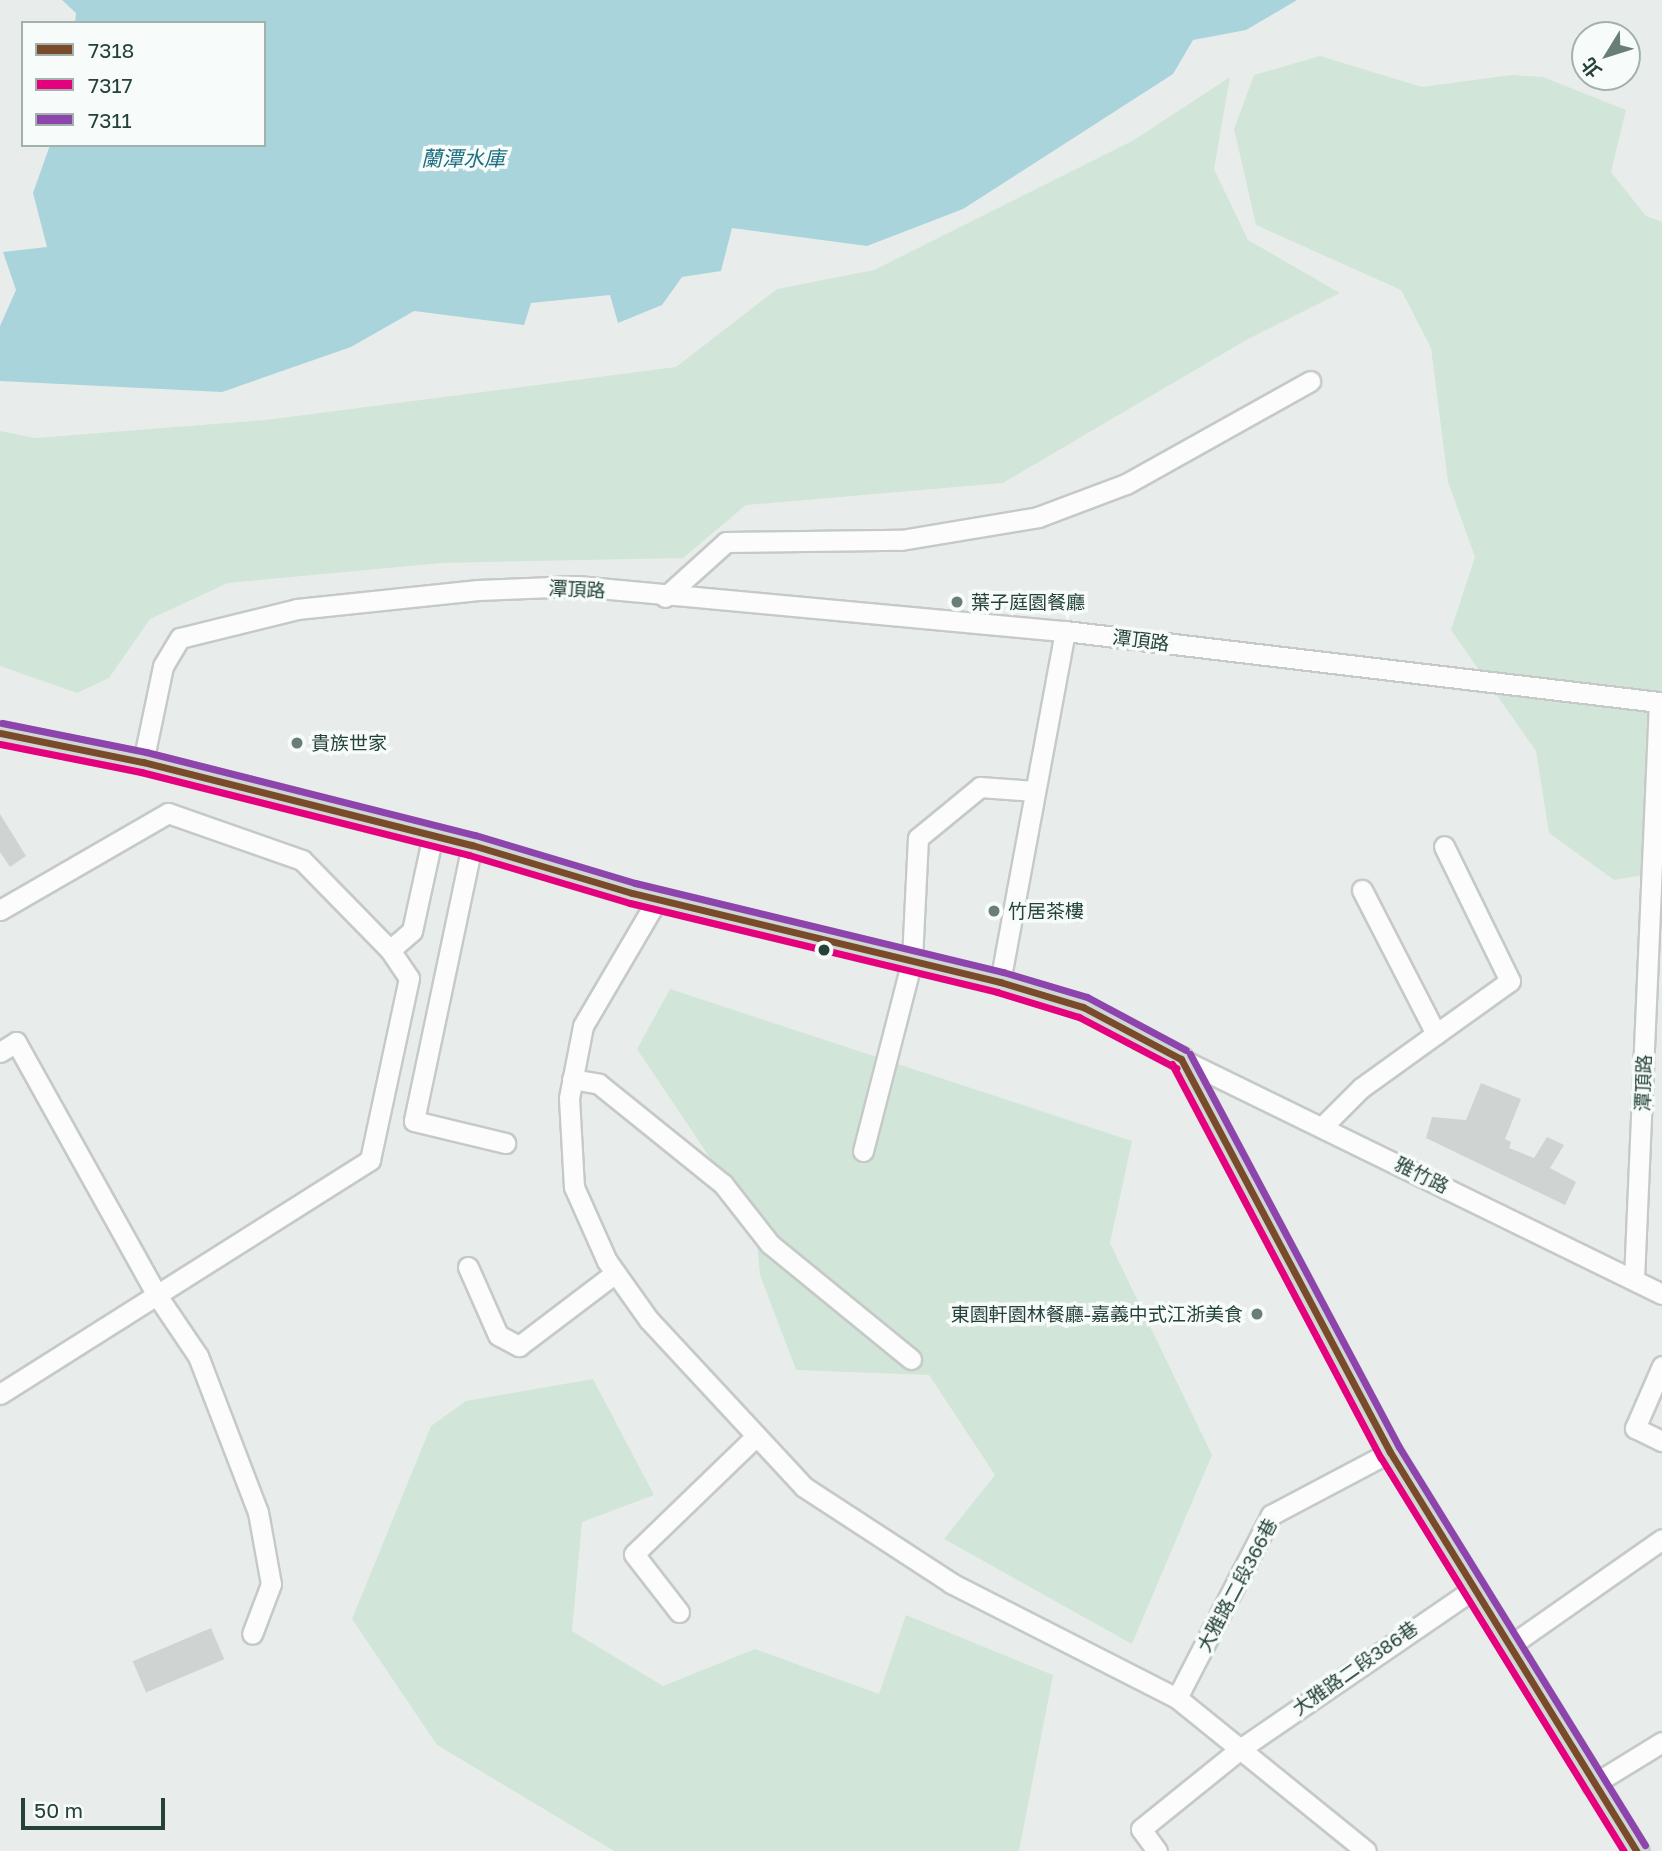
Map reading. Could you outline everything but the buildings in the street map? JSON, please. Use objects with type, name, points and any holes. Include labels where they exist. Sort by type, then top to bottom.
[{"type":"main road","points":[[0,733],[143,762],[472,845],[658,898],[1000,982],[1083,1007],[1181,1059],[1390,1452],[1592,1785],[1636,1851]]},
{"type":"street","points":[[665,597],[726,542],[901,540],[1038,517],[1126,484],[1310,381]]},
{"type":"street","name":"潭頂路","points":[[143,762],[163,666],[180,638],[297,609],[478,590],[577,586],[665,597],[1065,631],[1659,702],[1634,1279]]},
{"type":"street","points":[[1000,982],[1065,631]]},
{"type":"street","points":[[863,1151],[912,960],[918,838],[980,787],[1035,791]]},
{"type":"street","points":[[0,910],[168,813],[302,860],[390,950],[409,978],[370,1160],[0,1394]]},
{"type":"street","points":[[390,950],[412,931],[433,835]]},
{"type":"street","points":[[472,845],[414,1121],[505,1143]]},
{"type":"street","points":[[1322,1127],[1361,1088],[1510,981],[1444,846]]},
{"type":"street","points":[[1362,890],[1436,1034]]},
{"type":"street","points":[[658,898],[583,1026],[572,1079],[574,1187],[615,1273],[649,1320],[804,1487],[951,1583],[1177,1698],[1366,1851]]},
{"type":"street","points":[[0,1052],[16,1042],[156,1294],[198,1356],[258,1512],[271,1584],[252,1634]]},
{"type":"street","name":"雅竹路","points":[[1181,1059],[1662,1294]]},
{"type":"street","points":[[572,1079],[599,1084],[723,1184],[770,1244],[911,1359]]},
{"type":"street","points":[[468,1267],[498,1335],[519,1346],[615,1273]]},
{"type":"street","points":[[1662,1366],[1635,1428],[1662,1441]]},
{"type":"street","points":[[679,1612],[634,1554],[756,1436]]},
{"type":"street","name":"大雅路二段366巷","points":[[1177,1698],[1271,1515],[1390,1452]]},
{"type":"street","points":[[1508,1647],[1659,1549]]},
{"type":"street","name":"大雅路二段386巷","points":[[1157,1851],[1141,1829],[1240,1749],[1472,1590]]},
{"type":"street","points":[[1592,1785],[1662,1742]]},
{"type":"green space","points":[[1320,56],[1422,87],[1511,75],[1543,77],[1571,88],[1571,91],[1578,91],[1626,110],[1611,172],[1646,216],[1662,222],[1662,872],[1614,880],[1549,833],[1536,751],[1451,630],[1475,557],[1448,482],[1431,348],[1401,290],[1256,225],[1234,129],[1254,75]]},
{"type":"green space","points":[[1230,77],[1214,169],[1248,240],[1340,293],[1248,339],[1003,483],[746,505],[683,558],[441,563],[228,583],[150,619],[109,678],[77,693],[0,666],[0,431],[35,438],[265,420],[676,367],[777,289],[874,270],[1134,140]]},
{"type":"green space","points":[[670,989],[1132,1141],[1110,1243],[1212,1455],[1132,1644],[944,1539],[995,1475],[929,1375],[796,1370],[760,1275],[755,1225],[637,1049]]},
{"type":"green space","points":[[593,1379],[654,1495],[582,1522],[572,1631],[663,1686],[755,1649],[879,1694],[906,1615],[1053,1675],[1019,1851],[614,1851],[437,1745],[352,1619],[431,1426],[466,1401]]},
{"type":"water","name":"蘭潭水庫","points":[[62,0],[1297,0],[1246,30],[1193,40],[1173,74],[963,209],[867,246],[732,228],[721,271],[682,277],[662,305],[618,323],[610,295],[531,303],[524,325],[414,311],[351,347],[222,392],[0,381],[0,326],[16,290],[3,252],[47,247],[33,193],[49,147],[266,147],[266,21],[75,21],[76,13]]},
{"type":"transit line","name":"7311","points":[[2,723],[146,752],[475,835],[635,883],[1003,972],[1087,997],[1186,1050]]},
{"type":"transit line","name":"7318","points":[[0,733],[143,762],[472,845],[632,893],[1000,982],[1083,1007],[1181,1059]]},
{"type":"transit line","name":"7317","points":[[0,744],[141,772],[469,855],[630,903],[997,992],[1079,1017],[1176,1068]]},
{"type":"transit line","name":"7311","points":[[1190,1054],[1399,1447],[1645,1845]]},
{"type":"transit line","name":"7318","points":[[1181,1059],[1390,1452],[1636,1851]]},
{"type":"transit line","name":"7317","points":[[1172,1064],[1381,1458],[1624,1851]]},
{"type":"place","name":"葉子庭園餐廳","points":[[957,602]]},
{"type":"place","name":"貴族世家","points":[[297,743]]},
{"type":"place","name":"竹居茶樓","points":[[994,911]]},
{"type":"place","name":"東園軒園林餐廳-嘉義中式江浙美食","points":[[1257,1314]]}]
